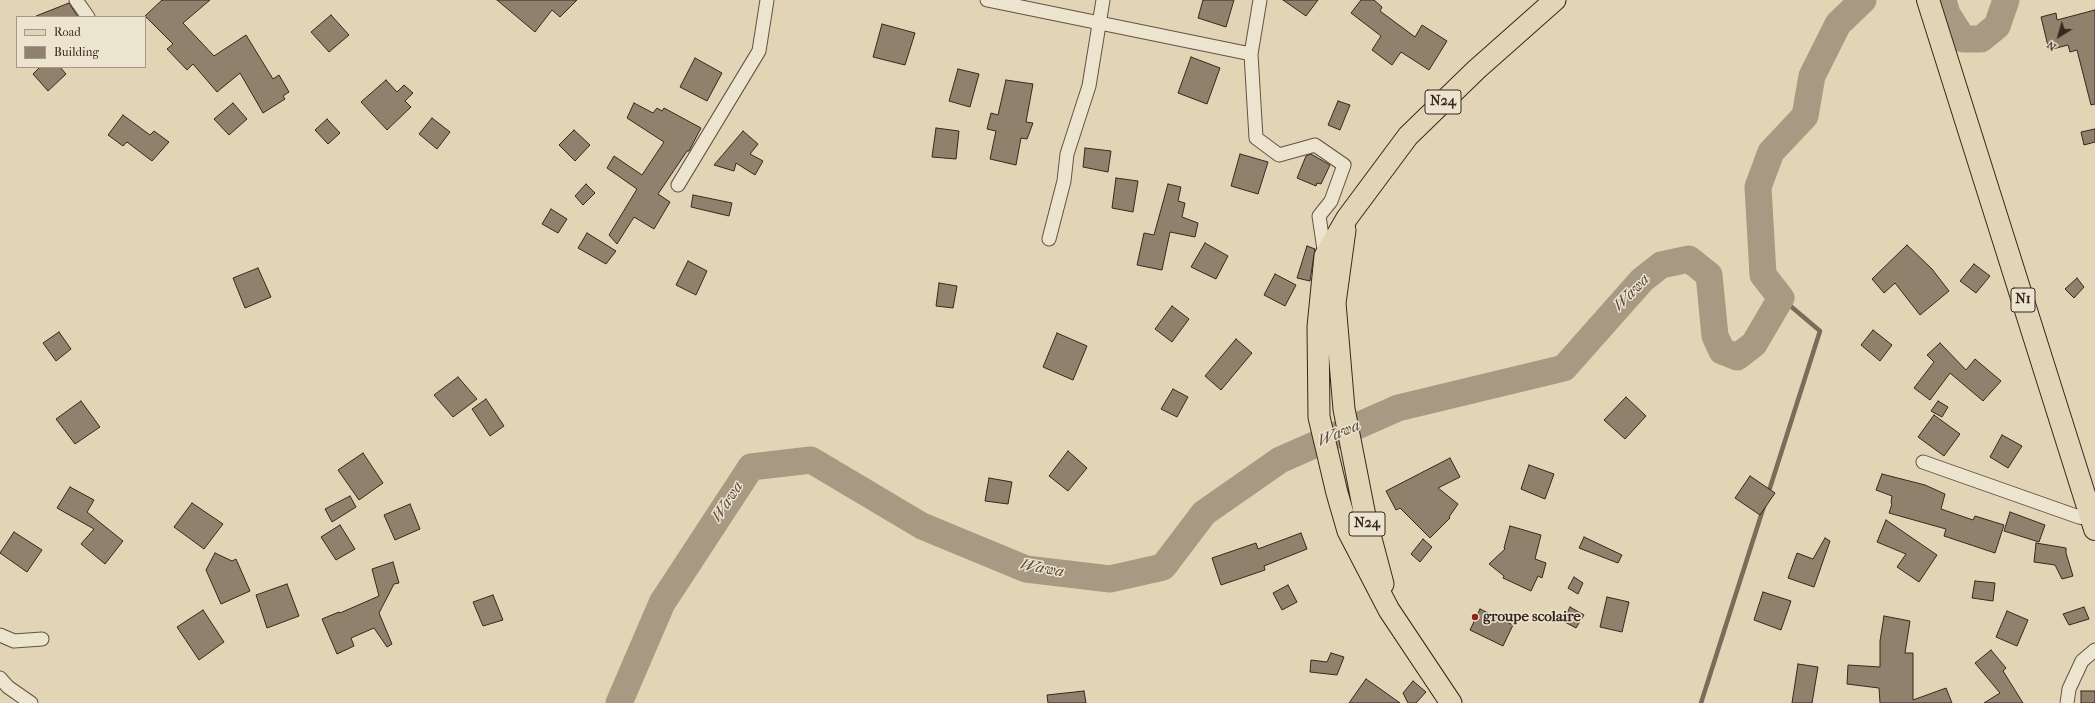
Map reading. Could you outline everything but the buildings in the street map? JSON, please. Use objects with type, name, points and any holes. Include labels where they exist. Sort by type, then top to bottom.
[{"type":"highway","name":"N1","points":[[1928,0],[2094,524]]},
{"type":"main road","name":"N24","points":[[1451,703],[1389,610],[1348,531],[1336,493],[1320,417],[1318,327],[1325,256],[1347,218],[1408,136],[1476,70],[1555,0]]},
{"type":"main road","name":"N24","points":[[1347,218],[1335,303],[1344,409],[1348,437],[1365,516],[1389,610]]},
{"type":"street","points":[[76,0],[87,16]]},
{"type":"street","points":[[678,185],[759,51],[767,0]]},
{"type":"street","points":[[987,0],[1251,54]]},
{"type":"street","points":[[1049,239],[1064,181],[1067,154],[1088,86],[1104,0]]},
{"type":"street","points":[[1260,0],[1251,54],[1256,138],[1279,155],[1314,145],[1344,165],[1331,201],[1319,216],[1325,256]]},
{"type":"street","points":[[1923,462],[2079,517],[2094,524]]},
{"type":"street","points":[[0,635],[14,641],[42,639]]},
{"type":"street","points":[[2067,703],[2069,689],[2082,661],[2095,650]]},
{"type":"street","points":[[0,678],[8,687],[31,703]]},
{"type":"waterway","name":"Wawa","points":[[619,703],[662,603],[751,467],[811,460],[922,526],[1026,569],[1110,579],[1163,567],[1204,513],[1280,460],[1398,408],[1564,368],[1642,280],[1661,265],[1689,259],[1709,275],[1715,336],[1722,351],[1737,357],[1754,344],[1781,298],[1763,275],[1758,187],[1771,152],[1805,116],[1812,76],[1838,24],[1863,0]]},
{"type":"waterway","name":"Wawa","points":[[1943,0],[1947,14],[1963,39],[1981,39],[1997,26],[2006,0]]},
{"type":"waterway","points":[[1768,494],[1820,331],[1781,298]]},
{"type":"waterway","points":[[1701,703],[1764,506]]},
{"type":"place","name":"groupe scolaire","points":[[1475,617]]}]
